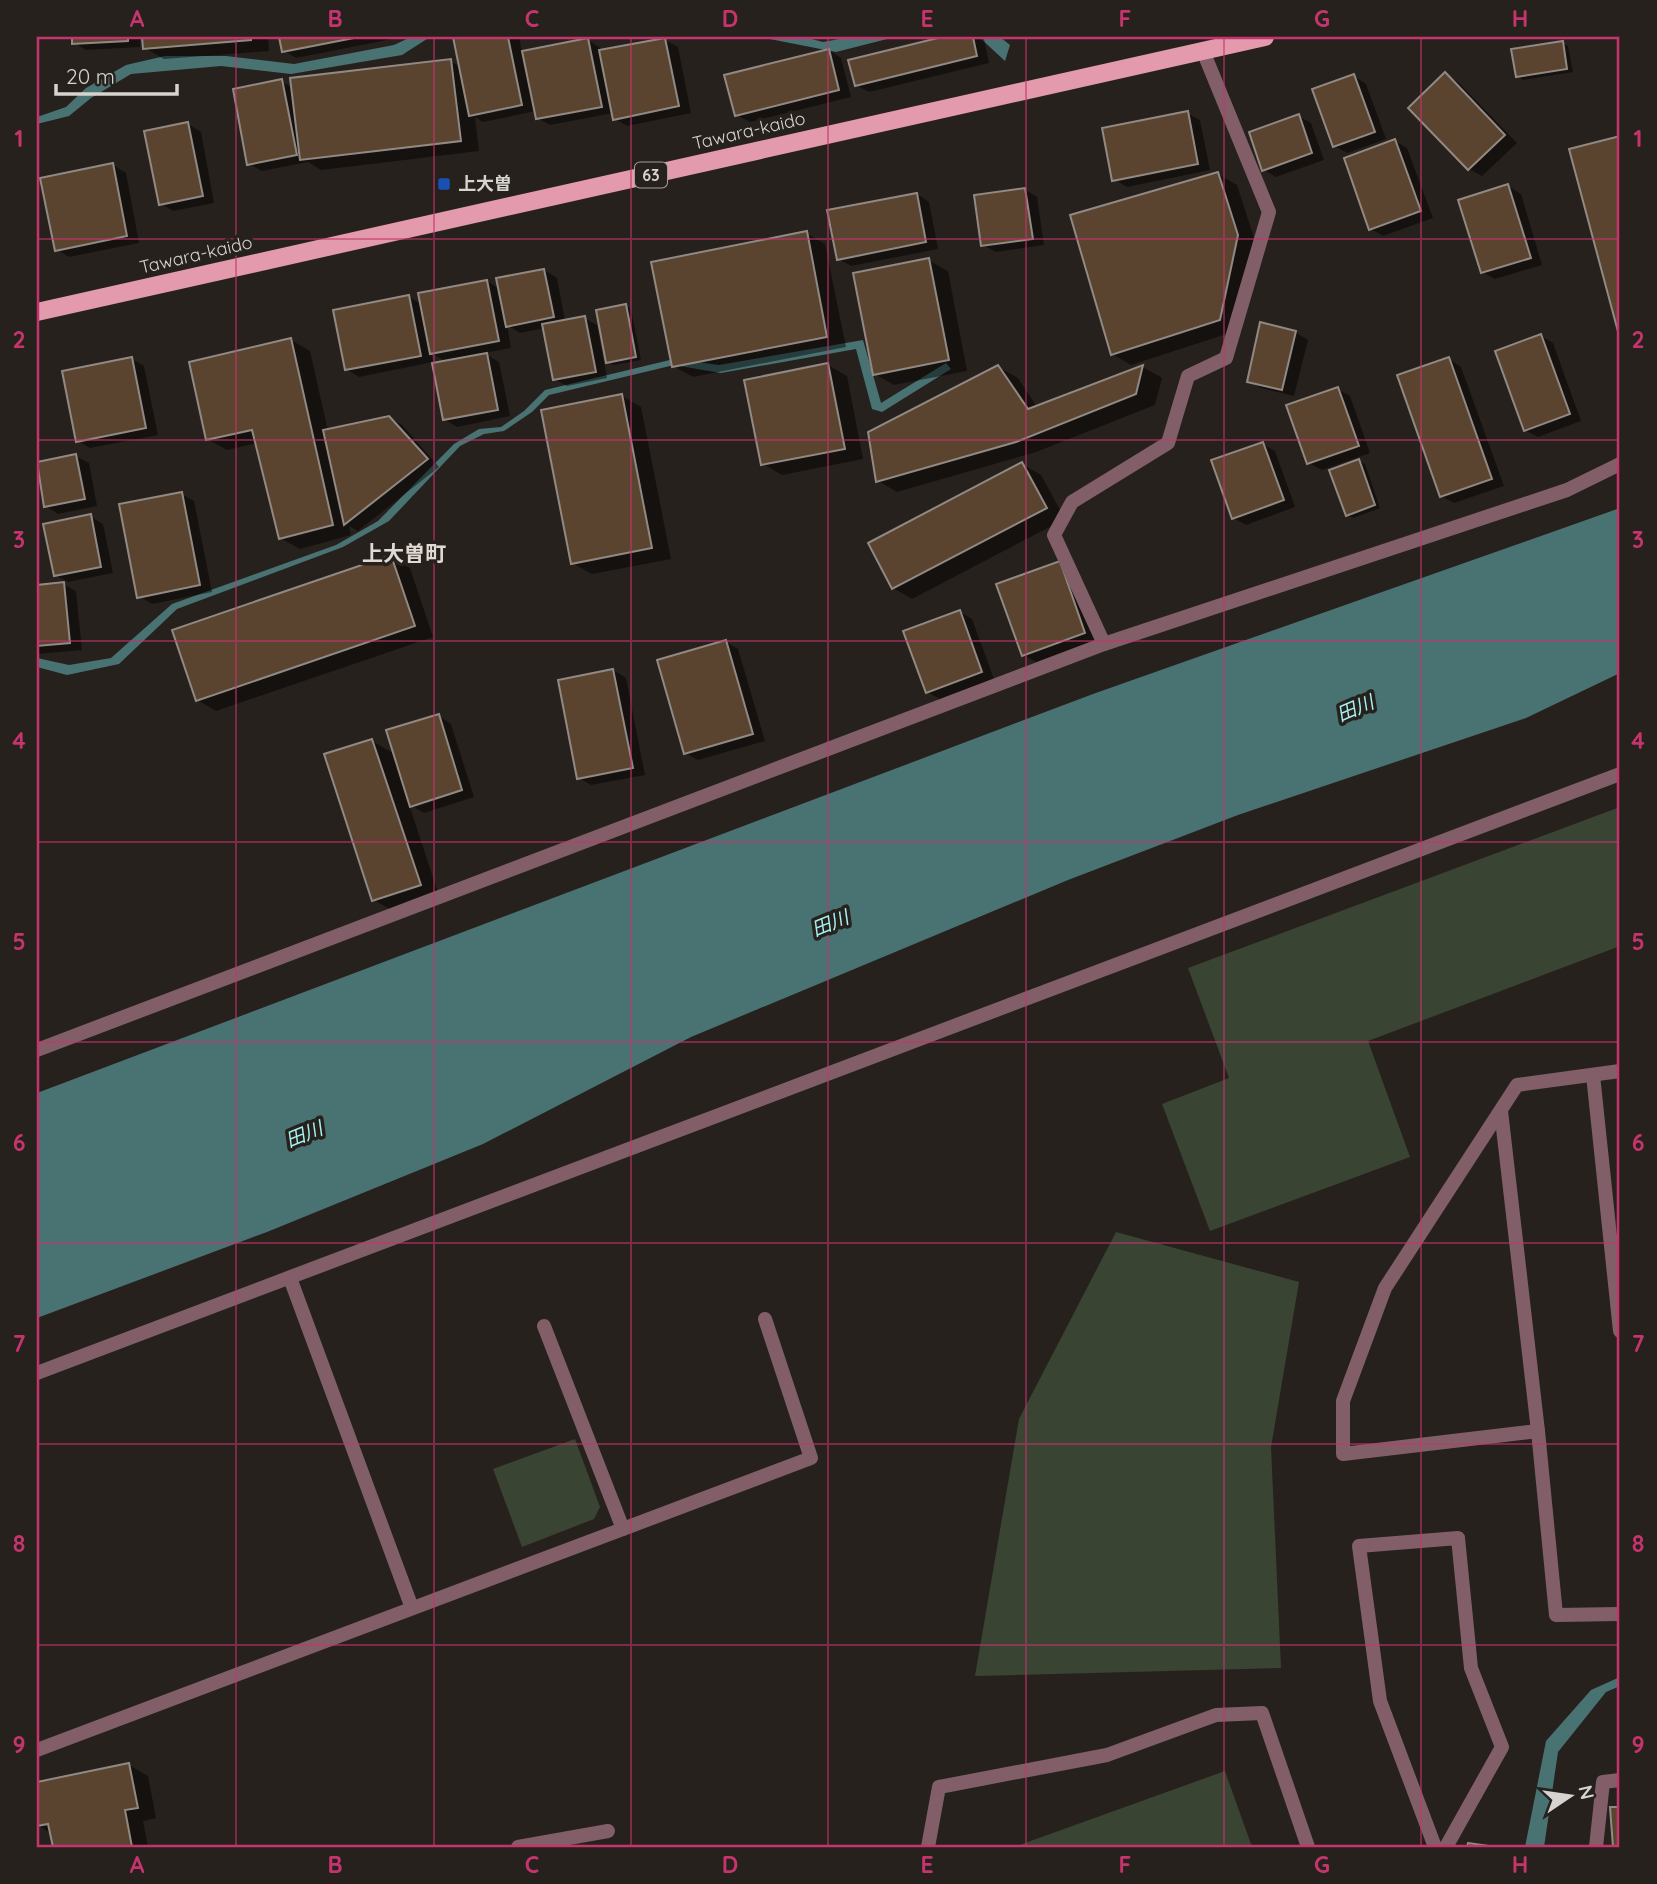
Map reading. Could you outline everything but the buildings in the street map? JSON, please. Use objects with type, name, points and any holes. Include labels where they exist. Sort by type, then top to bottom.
[{"type":"main road","name":"Tawara-kaido","points":[[37,312],[1265,37]]},
{"type":"street","points":[[1104,644],[1054,535],[1072,502],[1168,443],[1188,376],[1226,358],[1269,212],[1203,51]]},
{"type":"street","points":[[37,1050],[1104,644],[1567,490],[1620,464]]},
{"type":"street","points":[[37,1373],[1620,774]]},
{"type":"street","points":[[1538,1432],[1343,1454],[1343,1401],[1385,1288],[1517,1086],[1620,1071]]},
{"type":"street","points":[[1593,1075],[1620,1331]]},
{"type":"street","points":[[1501,1111],[1556,1615],[1620,1614]]},
{"type":"street","points":[[290,1278],[412,1608]]},
{"type":"street","points":[[37,1749],[811,1458],[765,1320]]},
{"type":"street","points":[[544,1326],[623,1529]]},
{"type":"street","points":[[1435,1847],[1380,1701],[1359,1546],[1458,1538],[1471,1668],[1502,1747],[1446,1847]]},
{"type":"street","points":[[928,1847],[939,1787],[1107,1755],[1216,1715],[1262,1713],[1307,1847]]},
{"type":"street","points":[[1596,1847],[1604,1782],[1620,1780]]},
{"type":"street","points":[[518,1847],[608,1831]]},
{"type":"green space","points":[[1620,807],[1620,946],[1368,1041],[1410,1157],[1210,1231],[1162,1104],[1229,1078],[1188,968]]},
{"type":"green space","points":[[1116,1232],[1299,1282],[1271,1447],[1281,1668],[975,1676],[1019,1419]]},
{"type":"green space","points":[[575,1439],[600,1507],[594,1519],[522,1547],[493,1469]]},
{"type":"green space","points":[[1225,1771],[1252,1847],[1014,1847]]},
{"type":"water","points":[[411,37],[430,37],[402,55],[291,74],[221,66],[131,74],[91,98],[69,116],[37,124],[37,117],[66,107],[86,88],[126,65],[165,56],[226,56],[294,64],[394,45]]},
{"type":"water","points":[[760,37],[804,37],[823,42],[850,37],[895,37],[836,52]]},
{"type":"water","points":[[979,37],[1000,37],[1010,45],[1005,61]]},
{"type":"water","points":[[863,340],[881,403],[946,363],[951,369],[882,412],[872,409],[856,349],[721,373],[674,365],[549,395],[532,412],[504,431],[484,434],[460,446],[389,521],[343,547],[177,609],[119,664],[67,675],[37,667],[37,658],[69,665],[111,658],[172,604],[336,545],[378,521],[454,444],[479,429],[501,427],[524,411],[545,390],[674,359],[719,365]]},
{"type":"water","name":"田川","points":[[1620,508],[1620,673],[1526,718],[1238,815],[1068,880],[691,1037],[483,1144],[267,1232],[37,1318],[37,1093],[1093,694]]},
{"type":"water","points":[[1620,1677],[1620,1686],[1606,1692],[1558,1752],[1544,1847],[1525,1847],[1546,1741],[1591,1690]]},
{"type":"place","name":"上大曽","points":[[444,184]]},
{"type":"district","name":"上大曽町","points":[[404,554]]}]
